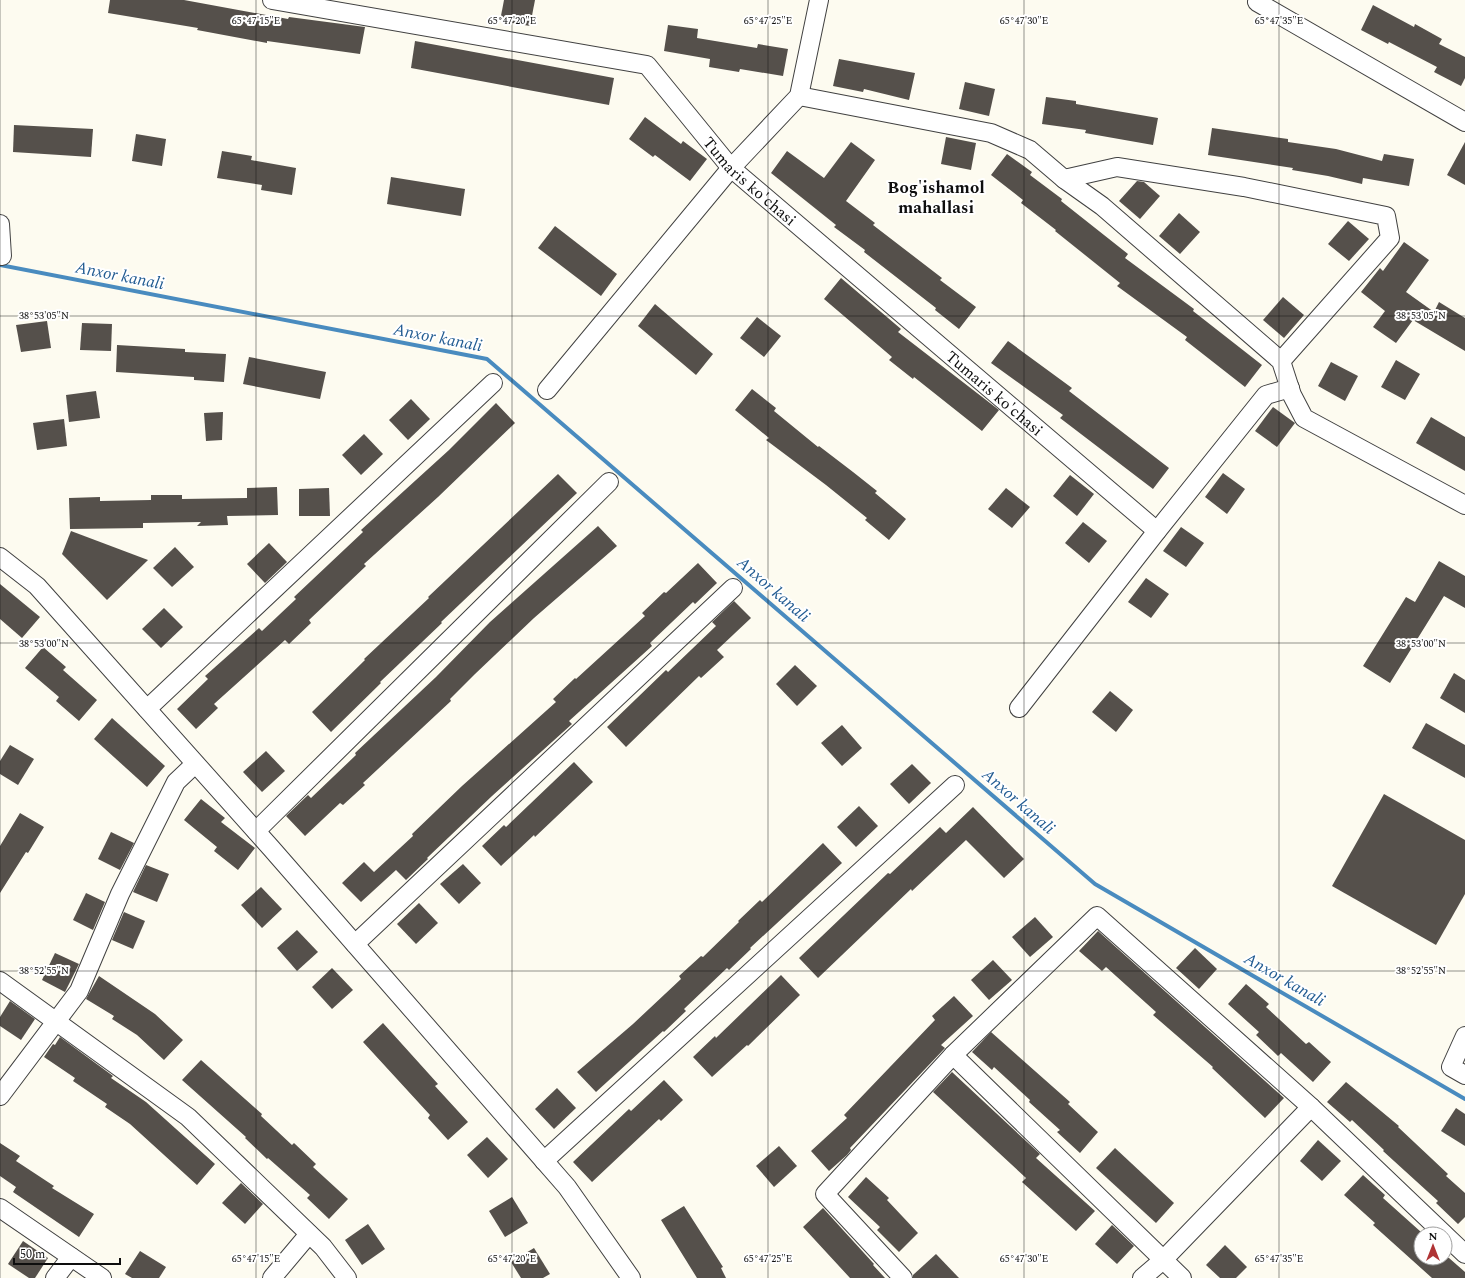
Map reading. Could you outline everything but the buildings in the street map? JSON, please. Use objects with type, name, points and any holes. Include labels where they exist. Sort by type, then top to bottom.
[{"type":"street","name":"Tumaris ko'chasi","points":[[272,0],[648,65],[731,168],[1157,531]]},
{"type":"street","points":[[547,390],[731,168],[799,96],[819,0]]},
{"type":"street","points":[[1257,2],[1465,122]]},
{"type":"street","points":[[799,96],[991,134],[1030,150],[1064,179],[1102,206],[1281,361],[1290,388],[1304,418],[1465,505]]},
{"type":"street","points":[[1064,179],[1117,167],[1244,187],[1386,216],[1390,238],[1281,361]]},
{"type":"street","points":[[0,224],[2,256]]},
{"type":"street","points":[[147,709],[494,383]]},
{"type":"street","points":[[1019,708],[1157,531],[1266,395],[1290,388]]},
{"type":"street","points":[[256,831],[609,482]]},
{"type":"street","points":[[0,557],[37,586],[355,944],[567,1187],[631,1278]]},
{"type":"street","points":[[355,944],[733,588]]},
{"type":"street","points":[[0,1096],[79,991],[120,894],[176,782],[195,764]]},
{"type":"street","points":[[544,1161],[955,785]]},
{"type":"street","points":[[903,1278],[825,1194],[953,1055],[1097,916],[1311,1107],[1436,1226]]},
{"type":"street","points":[[0,981],[188,1117],[323,1247],[347,1278]]},
{"type":"street","points":[[1465,1036],[1451,1066],[1465,1075]]},
{"type":"street","points":[[953,1055],[1182,1278]]},
{"type":"street","points":[[1142,1278],[1162,1260],[1311,1107]]},
{"type":"street","points":[[0,1208],[102,1278]]},
{"type":"street","points":[[272,1278],[309,1234]]},
{"type":"street","points":[[1453,1243],[1465,1254]]},
{"type":"street","points":[[55,1278],[71,1257]]},
{"type":"waterway","name":"Anxor kanali","points":[[0,265],[487,359],[1095,884],[1465,1099]]},
{"type":"district","name":"Bog'ishamol mahallasi","points":[[936,197]]}]
